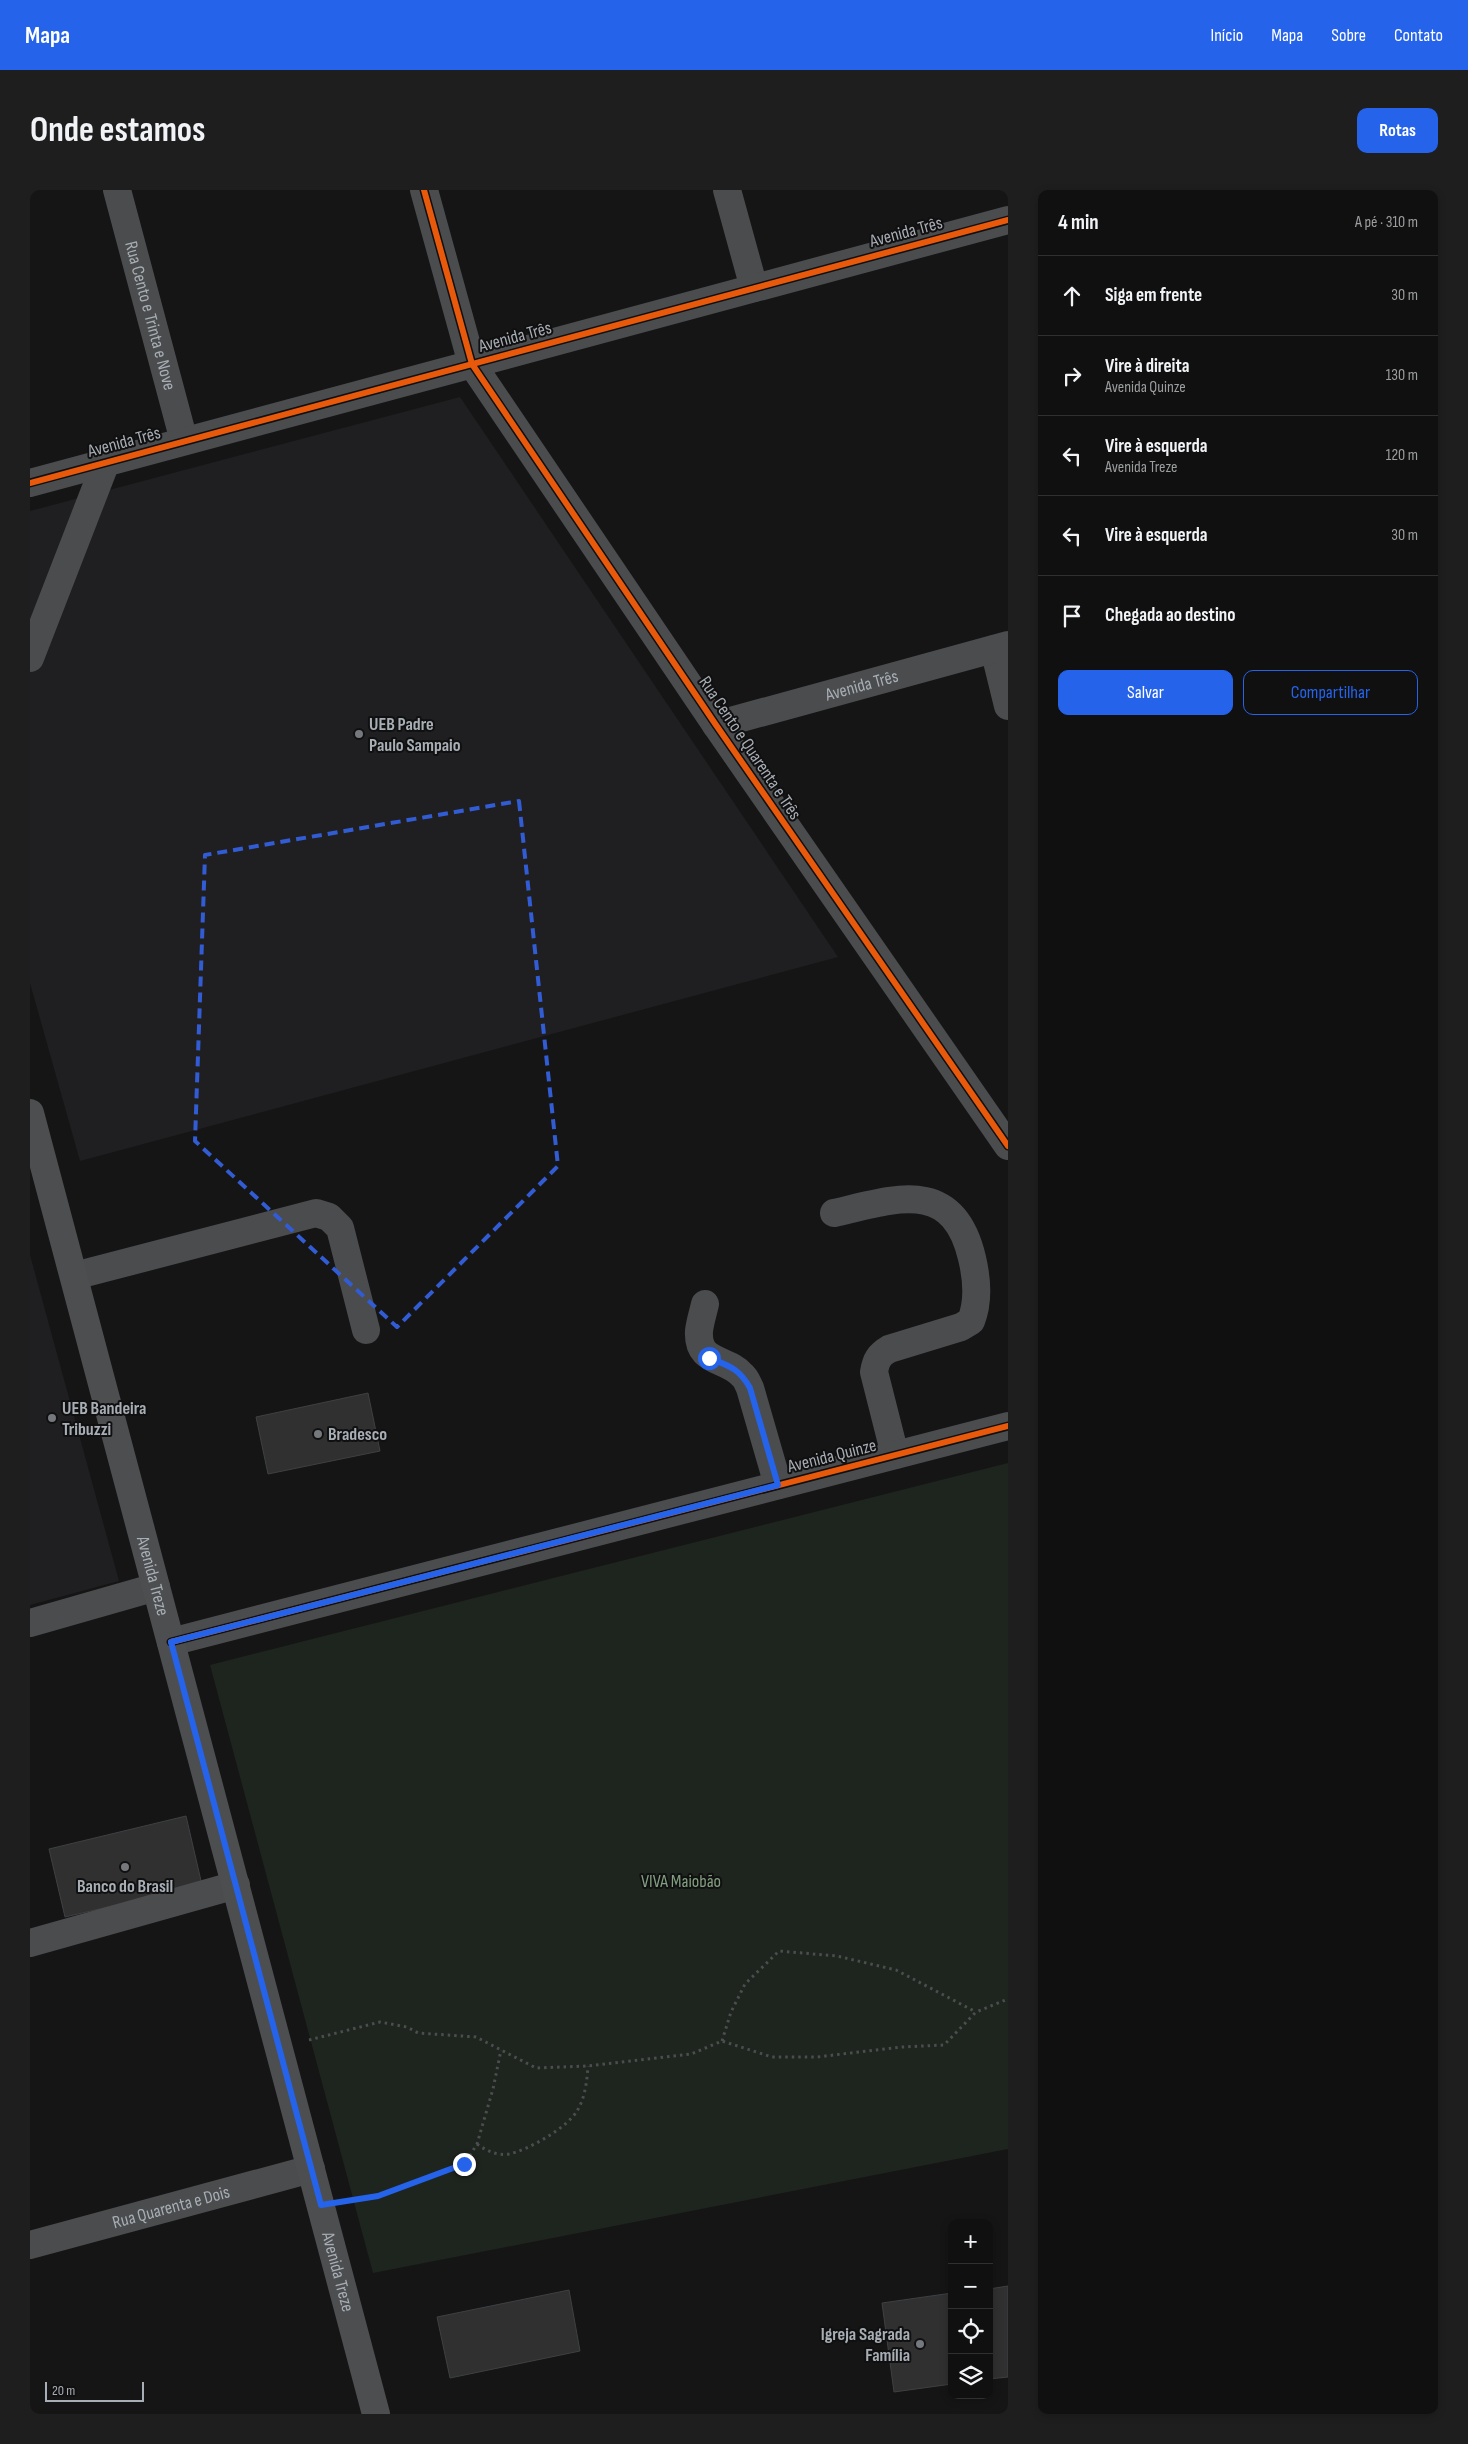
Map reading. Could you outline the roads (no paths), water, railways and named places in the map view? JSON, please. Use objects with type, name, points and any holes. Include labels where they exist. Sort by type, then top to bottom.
[{"type":"main road","name":"Avenida Treze","points":[[30,1113],[376,2414]]},
{"type":"street","name":"Rua Cento e Trinta e Nove","points":[[117,190],[184,441]]},
{"type":"street","name":"Rua Cento e Quarenta e Três","points":[[424,190],[472,364],[716,725],[1008,1146]]},
{"type":"street","points":[[727,190],[754,288]]},
{"type":"street","name":"Avenida Três","points":[[30,483],[1008,220]]},
{"type":"street","points":[[30,658],[106,462]]},
{"type":"street","name":"Avenida Três","points":[[716,725],[1001,647]]},
{"type":"street","points":[[1001,647],[1008,706]]},
{"type":"street","points":[[834,1213],[889,1201],[914,1198],[940,1205],[958,1220],[970,1246],[976,1274],[977,1296],[971,1321],[961,1327],[889,1349],[879,1355],[875,1362],[874,1372],[895,1455]]},
{"type":"street","points":[[74,1276],[316,1213],[330,1217],[340,1228],[366,1330]]},
{"type":"street","points":[[705,1304],[699,1332],[701,1347],[709,1358],[734,1368],[743,1375],[750,1388],[778,1485]]},
{"type":"street","name":"Avenida Quinze","points":[[171,1642],[1008,1426]]},
{"type":"street","points":[[30,1623],[156,1587]]},
{"type":"street","points":[[30,1943],[236,1885]]},
{"type":"street","name":"Rua Quarenta e Dois","points":[[30,2246],[311,2169]]},
{"type":"place","name":"UEB Padre Paulo Sampaio","points":[[359,734]]},
{"type":"place","name":"UEB Bandeira Tribuzzi","points":[[52,1418]]},
{"type":"place","name":"Bradesco","points":[[318,1434]]},
{"type":"place","name":"Banco do Brasil","points":[[125,1867]]},
{"type":"place","name":"Igreja Sagrada Família","points":[[920,2344]]},
{"type":"park label","name":"VIVA Maiobão","points":[[681,1881]]}]
